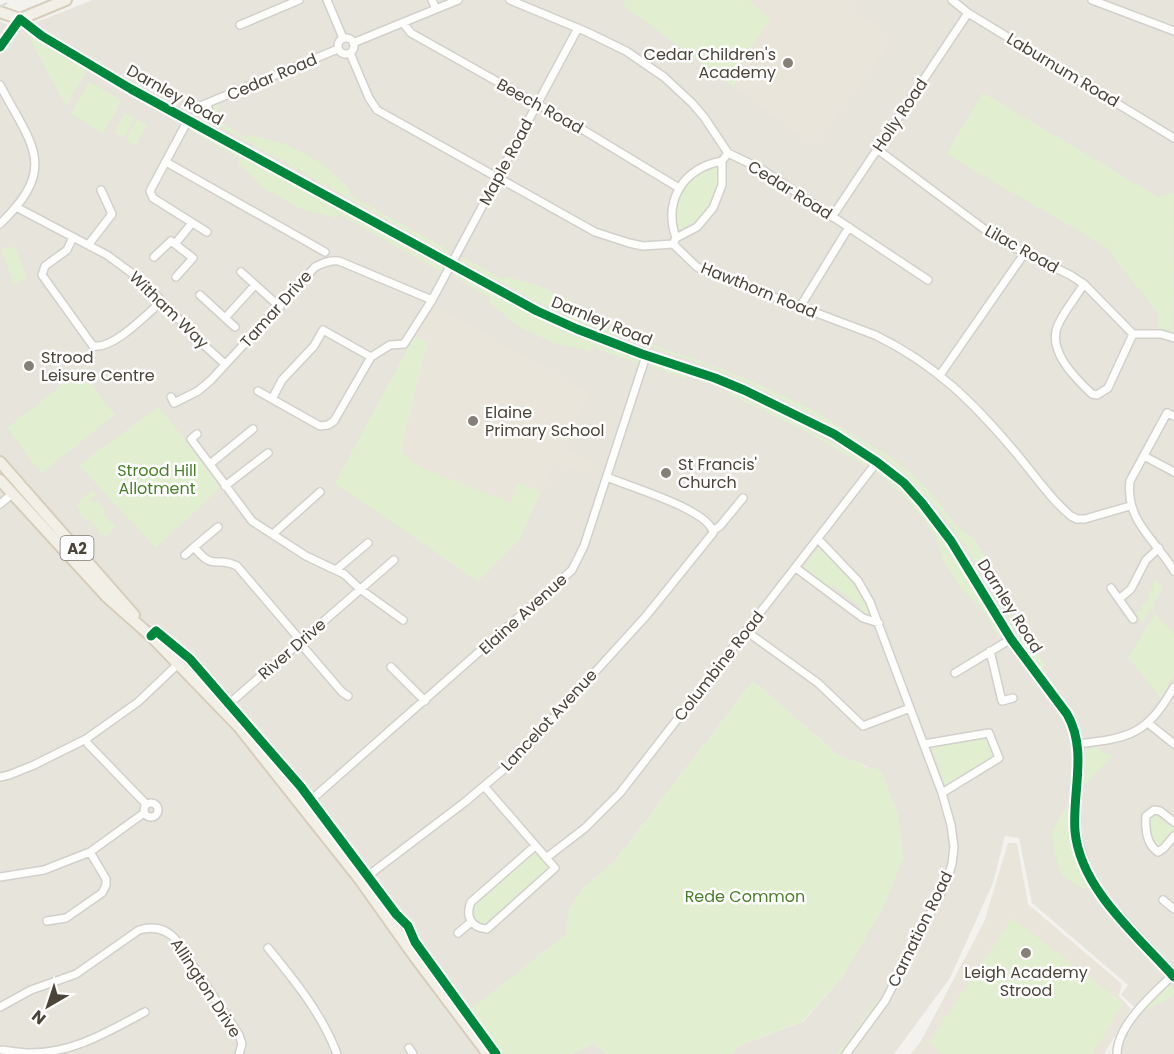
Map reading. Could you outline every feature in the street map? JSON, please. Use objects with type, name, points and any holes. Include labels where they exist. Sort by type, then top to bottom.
[{"type":"main road","points":[[0,12],[20,19],[66,0]]},
{"type":"main road","name":"A2","points":[[0,462],[151,636],[223,709],[266,759],[362,881],[415,957],[488,1054]]},
{"type":"main road","points":[[0,470],[16,488],[12,494]]},
{"type":"main road","name":"A2","points":[[0,480],[108,598],[151,636]]},
{"type":"main road","points":[[35,501],[32,504],[33,508],[54,532],[61,546]]},
{"type":"street","points":[[240,25],[299,0]]},
{"type":"street","points":[[327,0],[343,38]]},
{"type":"street","points":[[432,0],[436,9]]},
{"type":"street","points":[[353,43],[458,0]]},
{"type":"street","name":"Cedar Road","points":[[510,0],[626,51],[664,77],[704,117],[728,153],[761,169],[928,280]]},
{"type":"street","name":"Laburnum Road","points":[[952,0],[968,13],[1174,138]]},
{"type":"street","points":[[1092,0],[1174,31]]},
{"type":"street","name":"Holly Road","points":[[832,216],[968,13]]},
{"type":"street","points":[[0,47],[20,19]]},
{"type":"street","name":"Darnley Road","points":[[20,19],[71,54],[537,311],[646,356],[715,378],[744,390],[834,434],[878,462],[904,483],[951,541],[1011,639],[1067,714],[1074,727],[1078,744]]},
{"type":"street","name":"Beech Road","points":[[403,23],[411,33],[580,128],[679,188]]},
{"type":"street","name":"Maple Road","points":[[371,357],[390,345],[404,344],[432,300],[578,28]]},
{"type":"street","points":[[343,38],[348,38],[353,43],[353,50],[350,53]]},
{"type":"street","points":[[343,38],[339,42],[338,49],[342,53],[350,53]]},
{"type":"street","name":"Cedar Road","points":[[193,109],[338,49]]},
{"type":"street","points":[[350,53],[369,98],[377,110],[612,239],[643,246],[675,241],[697,226],[713,208],[722,185],[722,161],[728,153]]},
{"type":"street","points":[[0,85],[31,144],[35,157],[33,182],[16,207],[0,224]]},
{"type":"street","name":"Cedar Road","points":[[206,104],[210,113]]},
{"type":"street","points":[[188,120],[150,191],[153,198],[207,232]]},
{"type":"street","name":"Lilac Road","points":[[878,149],[999,240],[1084,284],[1132,334]]},
{"type":"street","points":[[675,241],[671,219],[679,188],[692,172],[722,161]]},
{"type":"street","points":[[166,162],[325,252]]},
{"type":"street","points":[[89,244],[112,214],[101,190]]},
{"type":"street","name":"Witham Way","points":[[16,207],[89,244],[137,277],[195,337],[225,364]]},
{"type":"street","points":[[175,244],[192,223]]},
{"type":"street","points":[[800,306],[849,227]]},
{"type":"street","points":[[73,237],[67,251],[44,267],[43,277],[93,346],[98,347],[122,336],[162,301]]},
{"type":"street","points":[[154,257],[171,241],[193,258],[176,277]]},
{"type":"street","name":"Hawthorn Road","points":[[675,241],[697,267],[883,339],[940,375],[964,395],[1071,516],[1085,519],[1130,506]]},
{"type":"street","points":[[940,375],[1024,254]]},
{"type":"street","name":"Tamar Drive","points":[[171,397],[174,403],[198,391],[211,380],[315,267],[331,261],[351,266],[432,300]]},
{"type":"street","points":[[241,272],[280,307]]},
{"type":"street","points":[[1084,284],[1058,324],[1055,340],[1062,359],[1092,394],[1097,395],[1108,388],[1132,334],[1161,334],[1174,338]]},
{"type":"street","points":[[225,318],[255,285]]},
{"type":"street","points":[[200,295],[235,327]]},
{"type":"street","points":[[258,391],[272,399],[320,426],[328,425],[334,421],[371,357],[323,330],[314,346],[282,380],[272,399]]},
{"type":"street","name":"Elaine Avenue","points":[[303,807],[572,570],[584,546],[646,356]]},
{"type":"street","points":[[1174,416],[1167,413],[1130,481],[1129,493],[1130,506],[1144,531],[1174,571]]},
{"type":"street","points":[[210,464],[253,429]]},
{"type":"street","points":[[186,432],[194,436],[225,486],[252,521],[317,562],[337,569],[403,620]]},
{"type":"street","points":[[225,486],[267,453]]},
{"type":"street","points":[[1144,456],[1174,471]]},
{"type":"street","name":"Columbine Road","points":[[546,858],[585,828],[620,793],[878,462]]},
{"type":"street","points":[[607,477],[687,508],[708,523],[713,532]]},
{"type":"street","points":[[273,534],[320,492]]},
{"type":"street","points":[[0,504],[12,494]]},
{"type":"street","name":"Lancelot Avenue","points":[[362,881],[484,786],[521,753],[640,622],[743,498]]},
{"type":"street","points":[[205,526],[211,533]]},
{"type":"street","points":[[184,555],[218,527]]},
{"type":"street","name":"Carnation Road","points":[[818,539],[858,581],[870,602],[942,793],[951,825],[954,847],[952,864],[946,882],[885,1000],[846,1054]]},
{"type":"street","points":[[337,569],[368,543]]},
{"type":"street","points":[[194,547],[205,560],[214,563],[229,562],[237,566],[342,692],[348,696]]},
{"type":"street","points":[[1119,599],[1131,589],[1146,560],[1159,548]]},
{"type":"street","name":"River Drive","points":[[223,709],[394,560]]},
{"type":"street","points":[[796,568],[863,618],[879,623]]},
{"type":"street","points":[[1111,588],[1133,619]]},
{"type":"street","points":[[746,631],[818,683],[862,726],[910,708]]},
{"type":"street","points":[[955,673],[1011,639]]},
{"type":"street","points":[[990,651],[1002,701],[1013,698]]},
{"type":"street","points":[[0,777],[34,765],[86,739],[138,702],[178,664]]},
{"type":"street","points":[[391,667],[425,701]]},
{"type":"street","points":[[1117,1054],[1118,1043],[1138,1008],[1173,976],[1103,898],[1085,867],[1075,833],[1078,744],[1124,737],[1148,723],[1162,708],[1174,687]]},
{"type":"street","points":[[1148,723],[1174,744]]},
{"type":"street","points":[[924,744],[989,733],[999,758],[942,793]]},
{"type":"street","points":[[86,739],[88,744],[146,804],[155,804],[158,811],[153,817],[144,813]]},
{"type":"street","points":[[484,786],[555,867],[487,928],[471,922],[468,912],[471,902],[535,846]]},
{"type":"street","points":[[144,813],[143,809],[146,804]]},
{"type":"street","points":[[1174,822],[1160,811],[1154,810],[1146,816],[1148,840],[1151,847],[1158,852],[1174,836]]},
{"type":"street","points":[[0,877],[44,870],[90,852],[144,813]]},
{"type":"street","points":[[47,921],[66,918],[102,893],[106,879],[90,852]]},
{"type":"street","points":[[1163,900],[1174,909]]},
{"type":"street","points":[[66,918],[67,926]]},
{"type":"street","points":[[458,933],[471,922]]},
{"type":"street","name":"Allington Drive","points":[[0,1007],[31,990],[72,976],[139,930],[160,929],[170,933],[176,940],[239,1035],[242,1046],[239,1054]]},
{"type":"street","points":[[268,948],[291,975],[315,1011],[337,1054]]},
{"type":"street","points":[[1,1049],[16,1053],[39,1053],[70,1048],[94,1040],[145,1012]]},
{"type":"shaded area","points":[[92,0],[1174,0],[1174,1054],[1114,1054],[1141,1013],[1121,995],[1128,985],[1032,903],[1019,838],[1005,836],[993,883],[950,978],[894,1054],[731,1054],[741,1045],[804,1021],[845,973],[898,815],[881,772],[838,755],[753,681],[614,862],[582,889],[569,911],[567,934],[468,1012],[502,1054],[0,1054],[0,21],[17,30]]},
{"type":"shaded area","name":"Cedar Children's Academy","points":[[625,0],[859,0],[852,9],[893,39],[814,146],[622,4]]},
{"type":"shaded area","name":"Elaine Primary School","points":[[436,307],[589,392],[564,450],[593,461],[588,474],[556,463],[520,539],[478,581],[335,483],[414,337],[427,315],[432,314]]},
{"type":"shaded area","name":"Leigh Academy Strood","points":[[1008,843],[1017,843],[1028,904],[1122,984],[1119,996],[1131,1009],[1104,1054],[911,1054],[921,1041],[984,922]]},
{"type":"shaded area","points":[[593,1043],[608,1054],[571,1054]]},
{"type":"green space","points":[[625,0],[748,0],[771,19],[742,60],[734,87],[622,4]]},
{"type":"green space","points":[[26,32],[56,53],[87,70],[66,106]]},
{"type":"green space","points":[[89,82],[122,100],[103,133],[71,114]]},
{"type":"green space","points":[[983,93],[1158,197],[1174,193],[1173,333],[1158,330],[1157,312],[1105,246],[946,154]]},
{"type":"green space","points":[[219,104],[216,120],[219,122],[247,138],[251,135],[288,145],[323,164],[351,190],[349,195],[451,251],[447,253],[198,114],[205,110],[209,114],[214,113],[213,106]]},
{"type":"green space","points":[[125,113],[135,118],[124,138],[114,133]]},
{"type":"green space","points":[[137,120],[147,125],[136,145],[126,140]]},
{"type":"green space","points":[[194,128],[445,269],[443,273],[339,214],[336,218],[299,208],[264,188],[238,163],[240,159],[191,131]]},
{"type":"green space","points":[[720,164],[717,188],[710,206],[698,221],[678,235],[676,210],[682,190],[697,175]]},
{"type":"green space","points":[[12,239],[26,277],[14,285],[1,249],[14,247]]},
{"type":"green space","points":[[461,256],[503,280],[505,276],[539,286],[570,300],[601,322],[600,326],[738,375],[811,409],[891,457],[934,496],[955,524],[973,539],[991,564],[1002,598],[1012,617],[1045,664],[1042,670],[1034,661],[952,527],[917,486],[889,461],[843,432],[771,394],[707,366],[613,335],[564,315],[462,261]]},
{"type":"green space","points":[[455,274],[557,329],[635,358],[639,364],[592,347],[590,351],[554,343],[521,328],[490,303],[492,299],[451,275]]},
{"type":"green space","points":[[414,337],[427,342],[401,452],[420,467],[511,503],[518,483],[541,491],[520,539],[478,581],[335,483]]},
{"type":"green space","points":[[654,364],[687,375],[686,379],[650,366]]},
{"type":"green space","points":[[81,370],[115,415],[41,473],[7,428]]},
{"type":"green space","points":[[729,391],[799,424],[866,462],[867,467],[807,432],[728,394]]},
{"type":"green space","name":"Strood Hill Allotment","points":[[159,407],[222,486],[156,548],[79,465]]},
{"type":"green space","points":[[875,471],[893,480],[928,519],[977,594],[1000,633],[1000,640],[984,612],[959,586],[943,560],[934,534],[925,521],[899,491]]},
{"type":"green space","points":[[92,490],[96,494],[90,500],[96,503],[98,501],[106,510],[103,513],[110,521],[109,523],[112,522],[116,526],[106,536],[99,533],[95,524],[90,528],[93,523],[78,512],[80,509],[76,505]]},
{"type":"green space","points":[[819,547],[851,580],[870,611],[869,613],[862,614],[858,611],[860,606],[833,585],[831,589],[803,568]]},
{"type":"green space","points":[[1157,580],[1162,588],[1153,606],[1155,608],[1153,611],[1150,609],[1143,623],[1136,613],[1143,609],[1141,606],[1150,599],[1147,595],[1154,586],[1152,584]]},
{"type":"green space","points":[[1155,614],[1174,634],[1174,674],[1161,698],[1128,657]]},
{"type":"green space","name":"Rede Common","points":[[753,681],[838,755],[861,763],[865,767],[878,769],[884,777],[898,815],[904,857],[883,908],[845,973],[803,1021],[741,1045],[731,1054],[608,1054],[593,1043],[571,1054],[502,1054],[467,1012],[567,934],[568,911],[582,889],[614,862]]},
{"type":"green space","points":[[982,737],[988,737],[994,757],[949,783],[950,785],[945,785],[932,747],[936,744],[937,746],[982,739]]},
{"type":"green space","points":[[1099,746],[1101,752],[1113,755],[1084,786],[1086,750]]},
{"type":"green space","points":[[1068,805],[1072,849],[1089,890],[1074,884],[1064,876],[1056,859],[1052,838],[1053,829]]},
{"type":"green space","points":[[1156,815],[1174,826],[1174,833],[1162,847],[1156,845],[1152,838],[1151,818]]},
{"type":"green space","points":[[536,849],[552,869],[487,925],[477,923],[472,915],[474,905]]},
{"type":"green space","name":"Leigh Academy Strood","points":[[1012,918],[1123,1003],[1093,1054],[943,1054],[929,1042]]},
{"type":"green space","points":[[1168,985],[1174,988],[1174,994],[1147,1009],[1146,1005]]},
{"type":"green space","points":[[876,1000],[878,1001],[840,1054],[836,1054],[851,1037]]},
{"type":"railway","points":[[0,7],[12,0]]},
{"type":"cycle path","points":[[0,47],[20,19],[42,36],[131,89],[537,311],[642,354],[744,390],[834,434],[904,483],[951,541],[1011,639],[1067,714],[1077,742],[1075,831],[1079,852],[1099,892],[1128,928],[1174,977]]},
{"type":"cycle path","points":[[151,636],[156,631],[190,659],[301,787],[396,914],[408,926],[415,942],[496,1054]]},
{"type":"place","name":"Cedar Children's Academy","points":[[788,63]]},
{"type":"place","name":"Strood Leisure Centre","points":[[29,366]]},
{"type":"place","name":"Elaine Primary School","points":[[473,421]]},
{"type":"place","name":"St Francis' Church","points":[[666,473]]},
{"type":"place","name":"Leigh Academy Strood","points":[[1026,953]]}]
